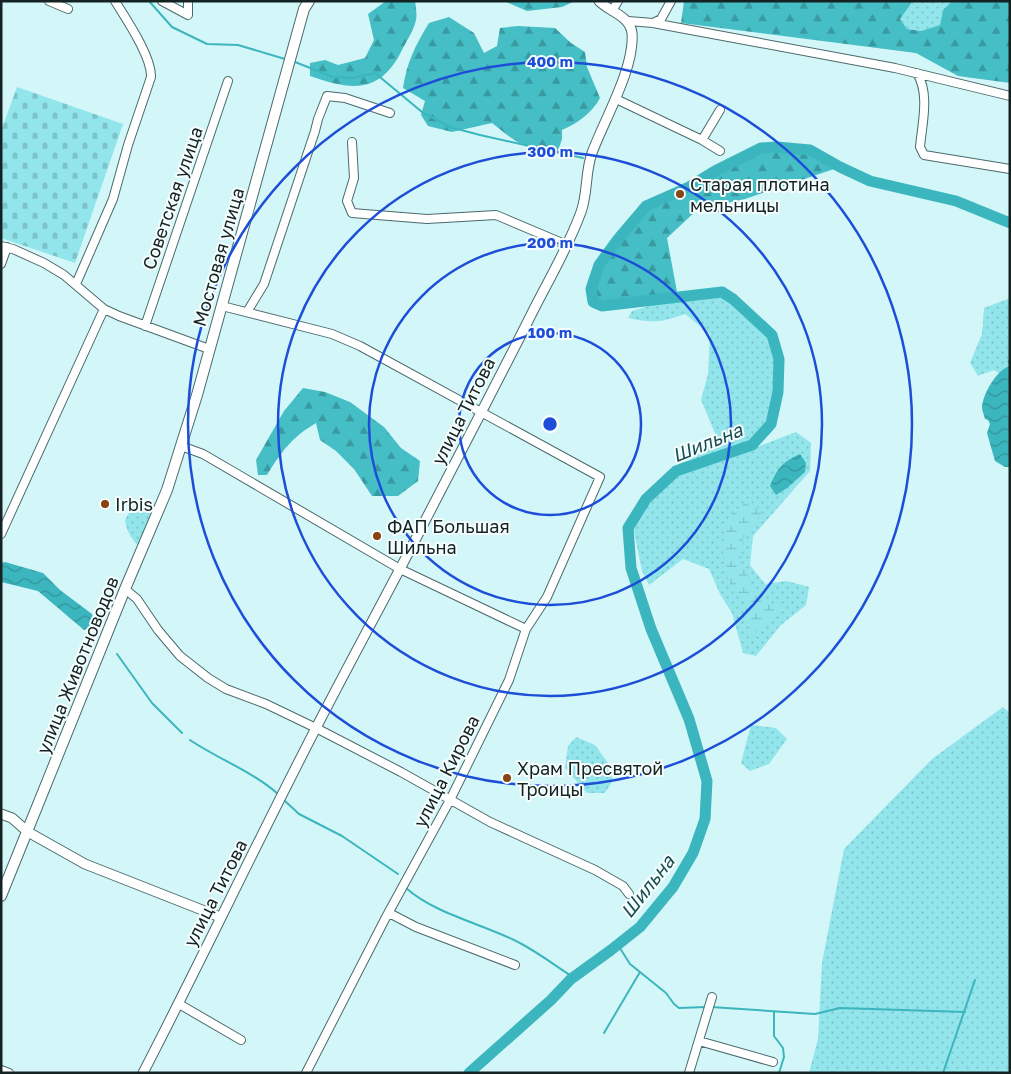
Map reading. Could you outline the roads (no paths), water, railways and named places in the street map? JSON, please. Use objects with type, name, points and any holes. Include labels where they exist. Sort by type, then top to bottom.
[{"type":"main road","name":"Мостовая улица","points":[[181,446],[197,395],[304,9],[309,1]]},
{"type":"main road","name":"улица Животноводов","points":[[1,896],[125,590],[168,490],[181,446]]},
{"type":"street","points":[[48,1],[68,9]]},
{"type":"street","points":[[76,284],[113,198],[128,145],[151,77],[152,67],[130,24],[115,1]]},
{"type":"street","points":[[162,1],[188,15],[188,1]]},
{"type":"street","points":[[599,1],[628,21],[653,23],[817,53],[917,73],[1010,96]]},
{"type":"street","points":[[612,11],[618,1]]},
{"type":"street","points":[[653,23],[662,19],[672,1]]},
{"type":"street","name":"улица Титова","points":[[142,1073],[179,1004],[220,917],[316,728],[567,245],[582,210],[586,194],[587,173],[592,154],[616,99],[629,58],[632,30],[628,21]]},
{"type":"street","points":[[917,73],[922,85],[923,94],[920,147],[924,155],[1010,168]]},
{"type":"street","name":"Советская улица","points":[[145,326],[228,81]]},
{"type":"street","points":[[247,312],[264,284],[327,96],[345,98],[390,113]]},
{"type":"street","points":[[616,99],[702,140],[720,151]]},
{"type":"street","points":[[702,140],[720,110]]},
{"type":"street","points":[[352,142],[354,178],[347,201],[352,213],[427,219],[496,215],[567,245]]},
{"type":"street","points":[[1,264],[4,246],[44,263],[64,275],[104,309],[209,349]]},
{"type":"street","points":[[222,306],[332,334],[360,346],[481,412]]},
{"type":"street","points":[[1,534],[104,309]]},
{"type":"street","name":"улица Кирова","points":[[306,1073],[388,912],[450,800],[509,680],[526,629],[547,597],[600,477],[481,412]]},
{"type":"street","points":[[181,446],[203,454],[400,569],[526,629]]},
{"type":"street","points":[[125,590],[137,599],[158,630],[180,656],[208,678],[226,689],[266,704],[316,728],[499,826],[595,870],[623,886],[629,894]]},
{"type":"street","points":[[1,814],[12,818],[28,832],[85,864],[220,917]]},
{"type":"street","points":[[388,912],[416,927],[515,965]]},
{"type":"street","points":[[689,1073],[712,998]]},
{"type":"street","points":[[179,1004],[241,1040]]},
{"type":"street","points":[[699,1042],[772,1062]]},
{"type":"street","points":[[1,1070],[8,1073]]},
{"type":"water","points":[[1010,360],[1010,467],[1005,467],[995,461],[987,433],[990,424],[985,419],[982,407],[991,384],[1003,369],[1008,367],[1007,361]]},
{"type":"water","points":[[800,454],[806,463],[805,472],[776,495],[770,486],[775,475],[784,463]]},
{"type":"water","points":[[5,562],[43,573],[60,590],[92,614],[95,626],[84,630],[38,591],[1,582],[1,563]]},
{"type":"waterway","points":[[149,1],[172,27],[207,44],[238,45],[285,59]]},
{"type":"waterway","points":[[295,62],[333,77],[352,78],[375,73],[422,112],[450,127],[583,158]]},
{"type":"waterway","name":"Шильна","points":[[469,1073],[551,1000],[571,979],[640,927],[673,887],[693,853],[705,819],[707,781],[689,719],[651,629],[631,568],[628,528],[646,499],[676,471],[752,445],[771,424],[778,392],[779,359],[772,335],[733,299],[722,292],[602,306],[593,302],[591,289],[599,265],[646,206],[689,187],[715,171],[761,148],[777,147],[810,150],[870,181],[956,201],[1010,223]]},
{"type":"waterway","points":[[117,654],[152,703],[182,733]]},
{"type":"waterway","points":[[190,740],[246,772],[278,794]]},
{"type":"waterway","points":[[285,801],[299,814],[342,836],[398,874]]},
{"type":"waterway","points":[[406,888],[417,897],[443,911],[522,944],[573,977]]},
{"type":"waterway","points":[[618,945],[630,964],[666,993],[679,1008],[706,1007]]},
{"type":"waterway","points":[[604,1033],[640,972]]},
{"type":"waterway","points":[[943,1073],[975,980]]},
{"type":"waterway","points":[[711,1007],[815,1014],[840,1008],[965,1012]]},
{"type":"waterway","points":[[774,1012],[774,1036],[783,1048],[784,1057],[779,1073]]},
{"type":"place","name":"Старая плотина мельницы","points":[[680,194]]},
{"type":"place","name":"Irbis","points":[[105,504]]},
{"type":"place","name":"ФАП Большая Шильна","points":[[377,536]]},
{"type":"place","name":"Храм Пресвятой Троицы","points":[[507,778]]}]
